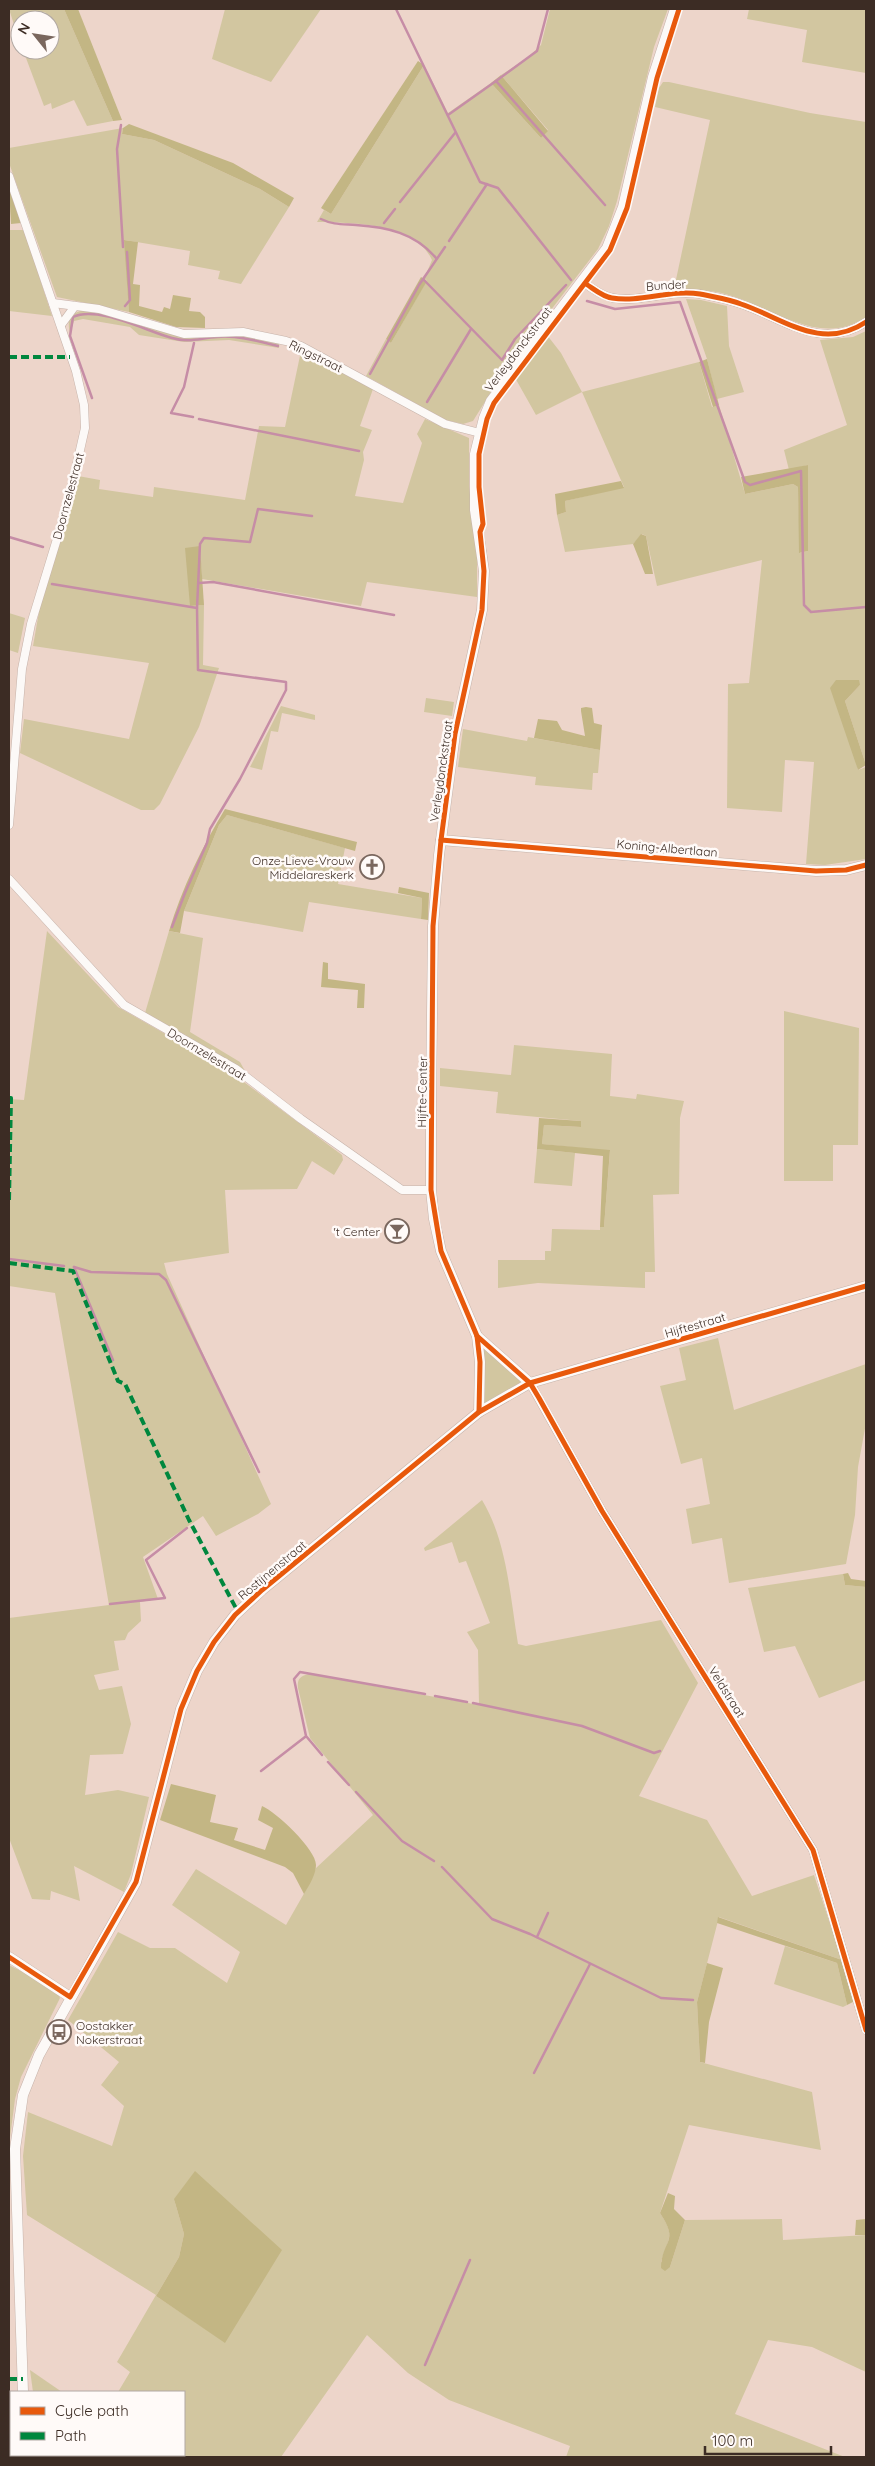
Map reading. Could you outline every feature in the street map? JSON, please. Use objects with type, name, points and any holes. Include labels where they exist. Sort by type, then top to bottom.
[{"type":"street","name":"Verleydonckstraat","points":[[441,840],[455,734],[482,610],[484,571],[474,488],[475,454],[480,433],[491,401],[502,384],[583,282],[607,248],[617,224],[653,77],[674,9]]},
{"type":"street","name":"Doornzelestraat","points":[[9,176],[76,371],[84,405],[85,428],[68,503],[29,633],[22,669],[9,825]]},
{"type":"street","name":"Bunder","points":[[583,282],[599,293],[612,298],[679,293],[716,297],[742,304],[798,330],[814,334],[848,331],[866,322]]},
{"type":"street","name":"Ringstraat","points":[[53,304],[120,314],[184,334],[243,332],[286,341],[445,424],[480,433]]},
{"type":"street","points":[[61,325],[76,306]]},
{"type":"street","name":"Koning-Albertlaan","points":[[441,840],[816,871],[846,870],[866,866]]},
{"type":"street","name":"Hijfte-Center","points":[[441,840],[433,926],[430,1190],[441,1251],[477,1336],[480,1362],[479,1412]]},
{"type":"street","name":"Doornzelestraat","points":[[9,879],[124,1005],[236,1069],[301,1119],[402,1190],[430,1190]]},
{"type":"street","name":"Hijftestraat","points":[[530,1383],[866,1286]]},
{"type":"street","name":"Hijfte-Center","points":[[477,1336],[530,1383]]},
{"type":"street","name":"Rostijnenstraat","points":[[23,2391],[15,2186],[17,2129],[24,2095],[32,2072],[70,1997],[136,1882],[181,1709],[197,1671],[214,1642],[235,1615],[262,1590],[479,1412],[530,1383]]},
{"type":"street","name":"Veldstraat","points":[[530,1383],[602,1511],[813,1850],[866,2030]]},
{"type":"street","points":[[9,1957],[70,1997]]},
{"type":"shaded area","points":[[9,9],[64,9],[113,121],[87,126],[74,100],[52,109],[51,103],[44,106],[27,60],[60,60],[60,10],[10,10],[10,12]]},
{"type":"shaded area","points":[[64,9],[78,9],[122,120],[113,121]]},
{"type":"shaded area","points":[[225,9],[321,9],[271,82],[212,59]]},
{"type":"shaded area","points":[[550,9],[668,9],[654,47],[617,201],[609,226],[598,249],[506,368],[473,421],[463,424],[446,420],[366,376],[386,339],[391,343],[427,280],[424,279],[432,260],[424,247],[412,238],[381,227],[364,224],[317,222],[324,210],[331,214],[424,65],[448,113],[491,83],[541,138],[548,130],[501,75],[526,59],[541,45]]},
{"type":"shaded area","points":[[749,9],[866,9],[866,73],[802,62],[807,30],[747,19]]},
{"type":"shaded area","points":[[418,61],[424,65],[331,214],[321,208]]},
{"type":"shaded area","points":[[501,75],[548,131],[541,138],[491,83]]},
{"type":"shaded area","points":[[663,82],[810,113],[866,122],[866,317],[849,325],[833,328],[816,328],[800,324],[728,295],[705,290],[674,289],[710,120],[655,107],[659,88]]},
{"type":"shaded area","points":[[129,124],[233,163],[294,198],[289,207],[260,189],[154,140],[122,134],[123,128]]},
{"type":"shaded area","points":[[123,128],[122,134],[154,140],[260,189],[289,207],[241,284],[218,279],[220,271],[188,265],[190,251],[125,240],[129,312],[57,297],[9,163],[9,148]]},
{"type":"shaded area","points":[[9,188],[21,223],[11,224]]},
{"type":"shaded area","points":[[9,230],[24,230],[52,316],[9,311]]},
{"type":"shaded area","points":[[124,240],[138,242],[133,284],[140,285],[139,306],[162,312],[164,307],[170,309],[173,295],[191,298],[189,311],[200,312],[205,317],[205,328],[176,327],[129,312]]},
{"type":"shaded area","points":[[421,277],[427,281],[391,343],[386,339]]},
{"type":"shaded area","points":[[686,299],[701,300],[727,306],[729,346],[744,392],[717,399],[707,359]]},
{"type":"shaded area","points":[[92,310],[188,337],[231,333],[279,341],[279,348],[229,340],[184,342],[139,335],[130,327],[83,319],[74,321],[70,333],[69,321],[73,314]]},
{"type":"shaded area","points":[[866,331],[866,765],[845,701],[860,685],[836,680],[858,770],[866,767],[866,859],[825,865],[806,864],[814,762],[785,760],[782,812],[727,808],[728,684],[749,683],[762,560],[657,586],[646,536],[642,534],[633,544],[565,552],[557,515],[566,512],[565,501],[624,487],[582,392],[699,362],[712,407],[719,405],[745,494],[793,484],[798,487],[800,553],[808,551],[808,465],[789,470],[784,450],[847,425],[820,340],[853,337]]},
{"type":"shaded area","points":[[547,335],[561,353],[582,392],[536,415],[514,376]]},
{"type":"shaded area","points":[[301,351],[373,389],[360,426],[372,430],[363,452],[364,460],[355,496],[403,503],[422,443],[417,434],[425,419],[469,438],[469,486],[477,558],[477,597],[367,582],[361,606],[202,579],[200,547],[190,606],[204,605],[203,665],[219,668],[199,727],[160,804],[154,810],[141,810],[20,753],[24,719],[129,739],[149,663],[33,646],[44,583],[78,476],[100,480],[99,489],[153,497],[154,487],[245,500],[259,426],[285,427]]},
{"type":"shaded area","points":[[707,359],[719,405],[713,407],[699,362]]},
{"type":"shaded area","points":[[808,465],[808,551],[799,553],[798,487],[793,484],[745,494],[741,477]]},
{"type":"shaded area","points":[[621,481],[624,488],[565,501],[566,512],[557,515],[555,494]]},
{"type":"shaded area","points":[[641,534],[646,536],[653,574],[645,574],[633,544]]},
{"type":"shaded area","points":[[200,546],[204,605],[190,606],[185,548]]},
{"type":"shaded area","points":[[9,613],[25,618],[18,653],[9,650]]},
{"type":"shaded area","points":[[836,680],[859,680],[860,685],[845,701],[866,765],[858,770],[830,688]]},
{"type":"shaded area","points":[[426,698],[454,702],[452,716],[424,712]]},
{"type":"shaded area","points":[[281,706],[315,715],[315,720],[282,713],[278,732],[271,731],[262,770],[250,767]]},
{"type":"shaded area","points":[[581,708],[592,708],[594,723],[602,725],[600,750],[534,738],[538,719],[557,721],[562,730],[585,736]]},
{"type":"shaded area","points":[[463,729],[527,741],[528,737],[600,750],[598,773],[593,773],[592,790],[535,785],[536,777],[458,767]]},
{"type":"shaded area","points":[[225,809],[357,842],[355,851],[227,815],[219,825],[184,911],[180,933],[169,931],[193,868]]},
{"type":"shaded area","points":[[227,815],[345,848],[338,884],[422,898],[421,919],[309,902],[303,932],[184,911],[219,825]]},
{"type":"shaded area","points":[[399,887],[429,893],[428,920],[421,919],[422,898],[398,893]]},
{"type":"shaded area","points":[[47,931],[118,1007],[225,1068],[342,1155],[343,1160],[334,1175],[312,1161],[297,1189],[225,1190],[229,1253],[164,1263],[167,1274],[271,1504],[258,1514],[216,1536],[203,1516],[143,1557],[158,1599],[140,1602],[141,1621],[128,1633],[125,1640],[114,1641],[119,1670],[94,1675],[99,1690],[122,1686],[131,1724],[123,1754],[90,1755],[85,1795],[118,1790],[149,1797],[131,1874],[124,1892],[74,1866],[80,1901],[51,1891],[50,1900],[32,1899],[9,1838],[9,1618],[109,1605],[55,1293],[9,1286],[9,1099],[24,1100]]},
{"type":"shaded area","points":[[169,931],[203,938],[190,1032],[240,1062],[245,1071],[145,1013]]},
{"type":"shaded area","points":[[323,962],[328,963],[328,979],[365,984],[364,1008],[357,1008],[358,990],[321,987]]},
{"type":"shaded area","points":[[784,1011],[859,1028],[858,1145],[833,1145],[833,1181],[784,1181]]},
{"type":"shaded area","points":[[514,1045],[612,1054],[610,1096],[636,1099],[637,1094],[684,1101],[680,1118],[679,1194],[653,1195],[655,1272],[645,1272],[645,1288],[538,1283],[498,1288],[498,1260],[545,1260],[545,1251],[551,1251],[552,1229],[600,1230],[600,1227],[604,1227],[610,1151],[542,1144],[544,1125],[580,1127],[581,1121],[496,1113],[498,1092],[440,1086],[440,1068],[511,1075]]},
{"type":"shaded area","points":[[539,1118],[581,1121],[581,1127],[544,1125],[542,1144],[610,1150],[604,1227],[600,1227],[603,1156],[537,1149]]},
{"type":"shaded area","points":[[537,1149],[575,1153],[572,1186],[534,1183]]},
{"type":"shaded area","points":[[477,1336],[530,1383],[479,1412]]},
{"type":"shaded area","points":[[718,1338],[734,1410],[866,1364],[866,1423],[858,1467],[855,1515],[846,1564],[729,1583],[722,1538],[692,1544],[686,1509],[710,1504],[702,1458],[681,1464],[660,1386],[686,1380],[679,1348]]},
{"type":"shaded area","points":[[482,1500],[497,1533],[502,1551],[510,1588],[518,1644],[526,1646],[661,1620],[698,1683],[639,1796],[707,1820],[752,1896],[814,1875],[842,1960],[719,1917],[697,2002],[700,2062],[812,2092],[821,2150],[689,2125],[660,2213],[669,2232],[668,2242],[661,2262],[670,2267],[685,2220],[782,2219],[783,2240],[866,2235],[866,2372],[812,2347],[768,2340],[735,2414],[845,2457],[566,2457],[570,2446],[449,2400],[408,2373],[367,2335],[281,2457],[70,2456],[185,2456],[185,2391],[119,2391],[130,2372],[117,2362],[156,2295],[27,2215],[23,2156],[28,2112],[112,2146],[124,2106],[101,2085],[119,2062],[68,2020],[118,1932],[150,1948],[175,1948],[227,1983],[240,1952],[172,1905],[196,1869],[286,1925],[316,1868],[373,1815],[310,1738],[298,1688],[298,1682],[301,1677],[309,1674],[479,1705],[478,1650],[467,1632],[490,1623],[466,1561],[459,1563],[452,1542],[425,1551],[424,1548]],"holes":[[[174,2199],[225,2342],[156,2296],[179,2257],[184,2234]]]},
{"type":"shaded area","points":[[848,1573],[851,1579],[866,1581],[866,1587],[845,1585],[843,1574]]},
{"type":"shaded area","points":[[843,1574],[845,1585],[866,1587],[866,1680],[819,1698],[795,1646],[764,1652],[748,1588]]},
{"type":"shaded area","points":[[171,1784],[216,1795],[210,1822],[238,1828],[234,1840],[265,1850],[273,1828],[258,1820],[262,1806],[276,1815],[303,1841],[314,1858],[315,1872],[304,1894],[293,1873],[285,1867],[160,1820]]},
{"type":"shaded area","points":[[718,1917],[842,1960],[855,2001],[847,2005],[837,1963],[717,1923]]},
{"type":"shaded area","points":[[785,1946],[837,1963],[847,2005],[843,2007],[774,1984]]},
{"type":"shaded area","points":[[707,1963],[723,1968],[709,2022],[705,2063],[700,2062],[697,2002]]},
{"type":"shaded area","points":[[9,1965],[45,1984],[60,1998],[21,2077],[15,2099],[9,2145]]},
{"type":"shaded area","points":[[195,2171],[282,2250],[225,2343],[156,2296],[179,2257],[184,2234],[174,2199]]},
{"type":"shaded area","points":[[668,2193],[675,2196],[674,2209],[685,2220],[670,2267],[665,2271],[661,2268],[669,2230],[660,2213]]},
{"type":"shaded area","points":[[866,2219],[866,2235],[855,2235],[856,2220]]},
{"type":"shaded area","points":[[30,2370],[61,2391],[33,2391]]},
{"type":"waterway","points":[[396,9],[480,182],[498,188],[571,280]]},
{"type":"waterway","points":[[496,81],[537,51],[548,9]]},
{"type":"waterway","points":[[448,115],[496,81],[605,205]]},
{"type":"waterway","points":[[121,125],[117,149],[123,247]]},
{"type":"waterway","points":[[400,202],[455,133]]},
{"type":"waterway","points":[[449,241],[487,184]]},
{"type":"waterway","points":[[384,223],[395,209]]},
{"type":"waterway","points":[[321,219],[334,223],[379,227],[400,233],[428,249],[436,258]]},
{"type":"waterway","points":[[370,374],[419,285],[445,247]]},
{"type":"waterway","points":[[125,306],[130,300],[127,252]]},
{"type":"waterway","points":[[423,279],[502,360],[515,339],[566,285]]},
{"type":"waterway","points":[[587,301],[615,309],[680,302],[745,482],[750,485],[801,471],[804,605],[811,612],[866,607]]},
{"type":"waterway","points":[[92,398],[70,336],[73,317],[83,314],[95,314],[122,320],[161,335],[178,339],[232,337],[278,346]]},
{"type":"waterway","points":[[427,402],[471,329]]},
{"type":"waterway","points":[[193,417],[171,413],[184,387],[194,343]]},
{"type":"waterway","points":[[199,419],[359,451]]},
{"type":"waterway","points":[[197,608],[200,544],[204,538],[250,542],[258,509],[312,516]]},
{"type":"waterway","points":[[9,537],[43,547]]},
{"type":"waterway","points":[[199,583],[213,582],[394,615]]},
{"type":"waterway","points":[[52,584],[197,608],[198,670],[286,682],[286,690],[240,779],[210,829],[207,843],[172,927]]},
{"type":"waterway","points":[[9,1259],[64,1266]]},
{"type":"waterway","points":[[74,1267],[91,1272],[159,1274],[166,1280],[259,1472]]},
{"type":"waterway","points":[[74,1267],[113,1360]]},
{"type":"waterway","points":[[110,1604],[165,1598],[146,1560],[187,1528]]},
{"type":"waterway","points":[[322,1755],[306,1736],[294,1679],[300,1672],[425,1694]]},
{"type":"waterway","points":[[435,1696],[467,1702]]},
{"type":"waterway","points":[[473,1703],[582,1726],[654,1753],[660,1751]]},
{"type":"waterway","points":[[261,1771],[305,1737]]},
{"type":"waterway","points":[[328,1762],[349,1785]]},
{"type":"waterway","points":[[356,1792],[402,1841],[434,1861]]},
{"type":"waterway","points":[[442,1867],[492,1919],[530,1934],[661,1998],[693,2000]]},
{"type":"waterway","points":[[537,1937],[548,1913]]},
{"type":"waterway","points":[[534,2073],[590,1964]]},
{"type":"waterway","points":[[425,2365],[470,2260]]},
{"type":"marked path","points":[[9,357],[70,357]]},
{"type":"marked path","points":[[9,1098],[11,1098],[9,1200]]},
{"type":"marked path","points":[[9,1263],[73,1271],[118,1381],[125,1384],[189,1520],[238,1612]]},
{"type":"marked path","points":[[9,2379],[23,2379]]},
{"type":"cycle path","points":[[479,1412],[480,1362],[477,1336],[441,1251],[431,1190],[433,926],[441,840],[455,734],[482,610],[484,571],[480,532],[483,524],[479,487],[479,454],[487,419],[494,403],[610,250],[627,208],[657,78],[679,9]]},
{"type":"cycle path","points":[[586,284],[612,298],[633,299],[678,293],[700,294],[721,298],[757,310],[802,330],[818,333],[833,334],[849,330],[866,322]]},
{"type":"cycle path","points":[[441,840],[816,871],[846,870],[866,865]]},
{"type":"cycle path","points":[[9,1957],[70,1997],[136,1882],[181,1709],[197,1671],[214,1642],[235,1615],[262,1590],[479,1412],[530,1383],[866,1286]]},
{"type":"cycle path","points":[[477,1336],[530,1383],[602,1511],[813,1850],[866,2030]]},
{"type":"place","name":"Onze-Lieve-Vrouw Middelareskerk","points":[[372,867]]},
{"type":"place","name":"'t Center","points":[[397,1231]]},
{"type":"place","name":"Oostakker Nokerstraat","points":[[59,2032]]}]
